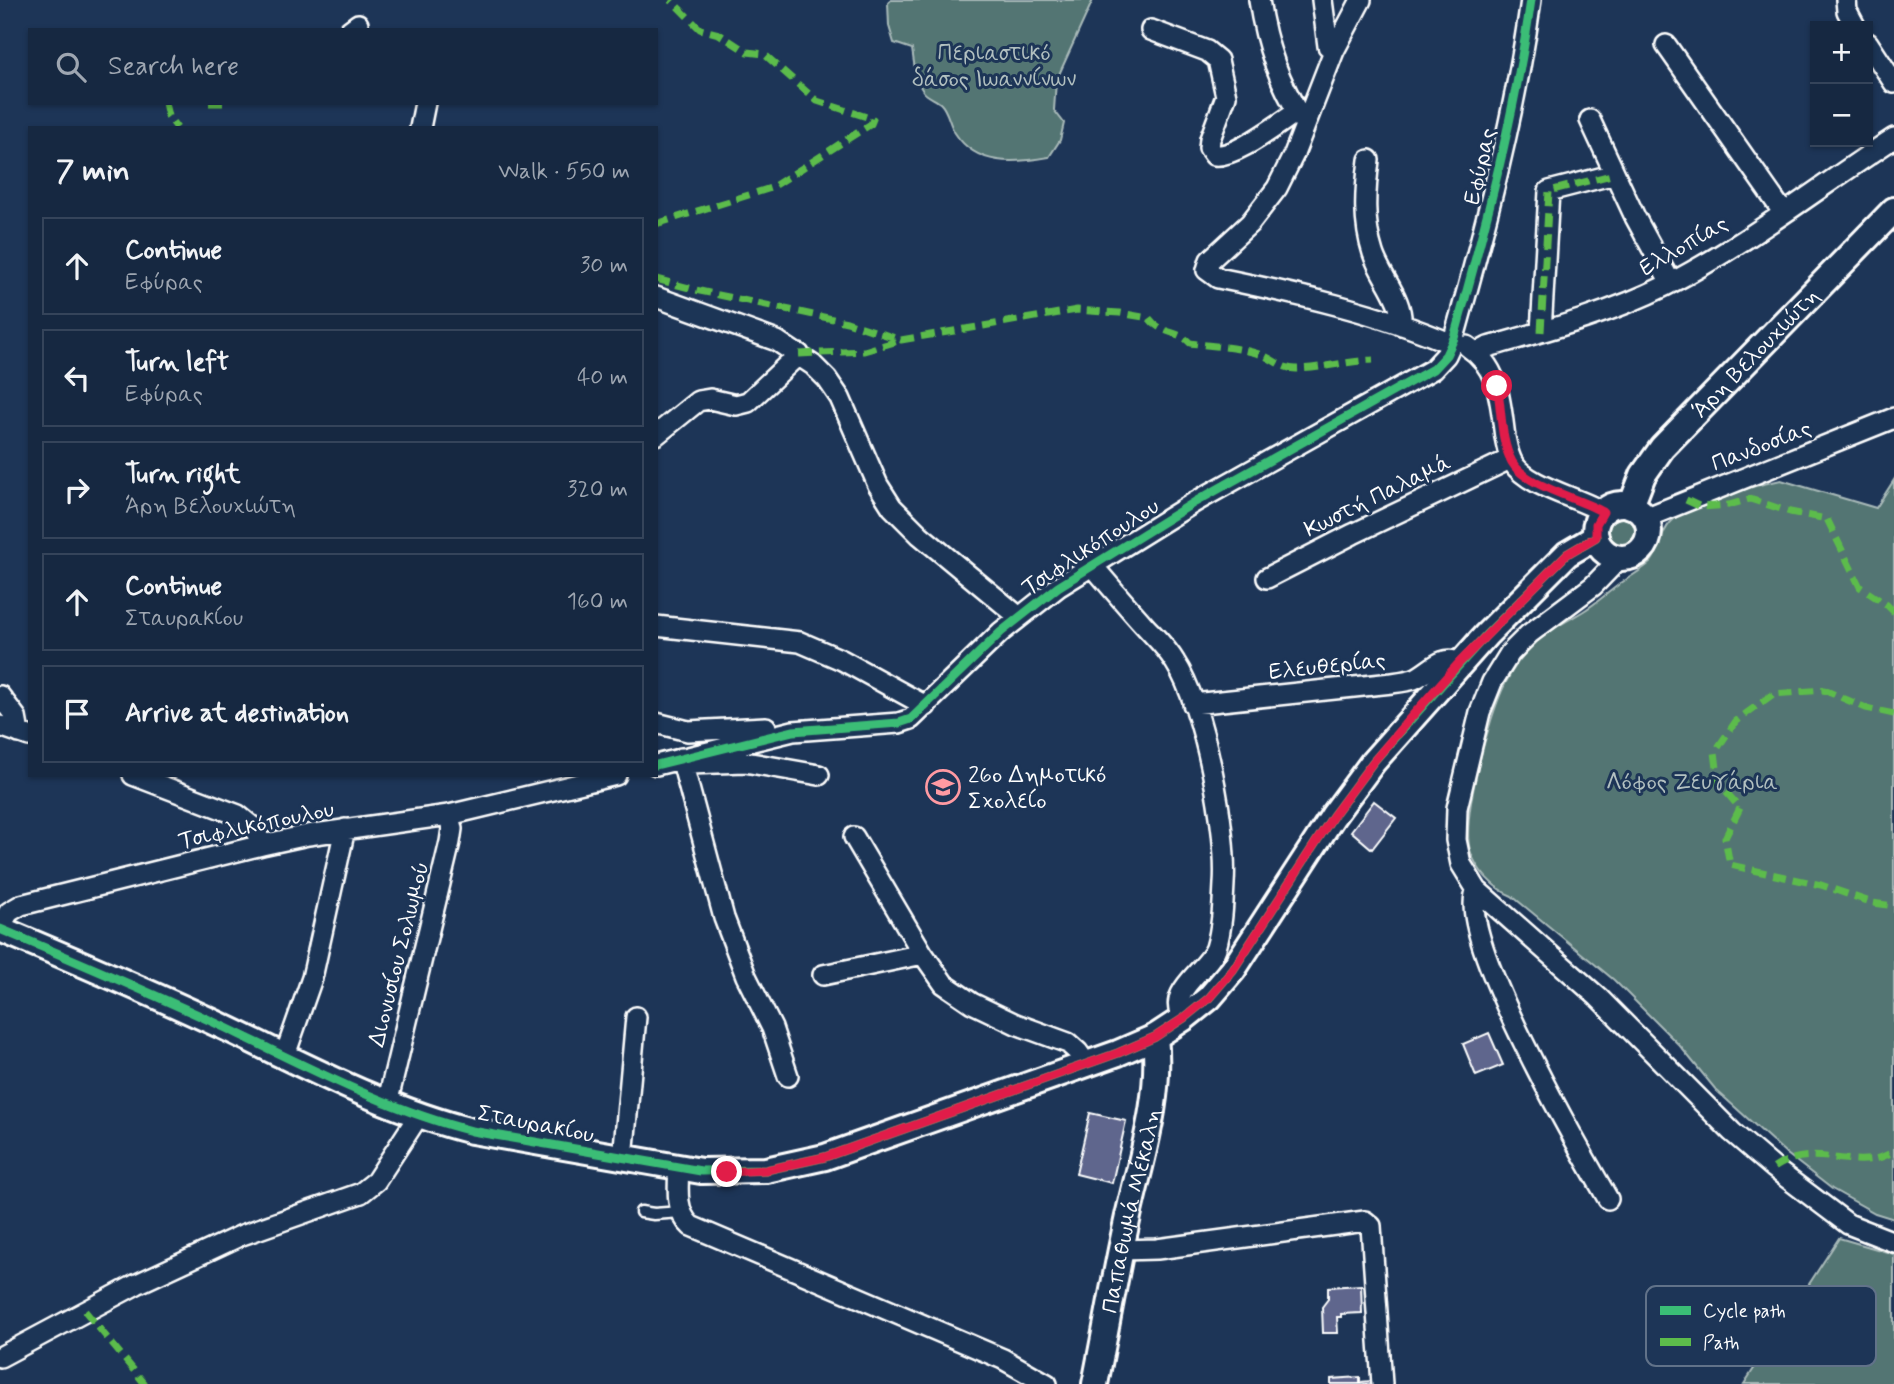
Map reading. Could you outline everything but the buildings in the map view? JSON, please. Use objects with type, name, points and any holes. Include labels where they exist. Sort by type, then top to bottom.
[{"type":"street","points":[[1259,0],[1271,55],[1282,87],[1301,118]]},
{"type":"street","points":[[1322,0],[1328,46],[1334,51]]},
{"type":"street","points":[[1361,0],[1301,118],[1282,178],[1250,223],[1210,260],[1207,270],[1218,278],[1303,295],[1401,325],[1453,341],[1477,353],[1489,367],[1497,386],[1510,459],[1517,469],[1537,482],[1603,512]]},
{"type":"street","name":"Εφύρας","points":[[1453,341],[1498,172],[1517,85],[1531,0]]},
{"type":"street","points":[[1846,0],[1847,11],[1852,21]]},
{"type":"street","points":[[1151,30],[1207,51],[1218,60],[1226,96],[1210,139],[1209,148],[1214,155],[1222,156],[1301,118]]},
{"type":"street","points":[[1666,45],[1783,212]]},
{"type":"street","points":[[1873,51],[1894,83]]},
{"type":"street","points":[[420,126],[425,105]]},
{"type":"street","points":[[1590,120],[1645,237],[1671,283]]},
{"type":"street","name":"Ελλοπίας","points":[[1477,353],[1488,347],[1613,308],[1671,283],[1720,254],[1894,138]]},
{"type":"street","points":[[1369,160],[1365,218],[1377,265],[1400,310],[1401,325]]},
{"type":"street","points":[[1541,332],[1549,191],[1615,174]]},
{"type":"street","name":"Άρη Βελουχιώτη","points":[[1638,512],[1643,475],[1662,448],[1894,210]]},
{"type":"street","points":[[658,298],[777,341],[799,354],[827,379],[840,398],[878,485],[891,507],[920,535],[1018,616]]},
{"type":"street","name":"Τσιφλικόπουλου","points":[[658,764],[753,739],[804,730],[899,723],[911,719],[1018,616],[1092,565],[1325,428],[1433,369],[1441,362],[1453,341]]},
{"type":"street","points":[[658,433],[698,401],[710,399],[736,405],[748,402],[799,354]]},
{"type":"street","name":"Πανδοσίας","points":[[1638,512],[1894,418]]},
{"type":"street","name":"Κωστή Παλαμά","points":[[1267,578],[1510,459]]},
{"type":"street","points":[[1619,505],[1638,512],[1648,531],[1645,545],[1634,554],[1621,557],[1608,553],[1598,544],[1596,524],[1603,512],[1619,505]]},
{"type":"street","points":[[854,837],[938,977],[954,992],[1016,1024],[1068,1043],[1079,1052],[1087,1065],[1155,1037],[1184,1018],[1224,983],[1348,794],[1373,762],[1459,663],[1567,554],[1596,537]]},
{"type":"street","points":[[1621,557],[1593,586],[1529,634],[1510,653],[1488,691],[1471,746],[1457,808],[1455,830],[1461,864],[1477,890],[1598,997],[1708,1111],[1774,1168],[1847,1224],[1894,1242]]},
{"type":"street","points":[[1092,565],[1174,659],[1182,673],[1213,778],[1224,881],[1216,947],[1208,962],[1184,989],[1178,1000],[1178,1008],[1184,1018]]},
{"type":"street","points":[[658,626],[800,642],[842,660],[926,706]]},
{"type":"street","name":"Ελευθερίας","points":[[1193,704],[1392,684],[1417,678],[1446,660],[1459,663]]},
{"type":"street","points":[[0,696],[24,735]]},
{"type":"street","points":[[658,724],[688,731],[786,726],[797,726],[804,730]]},
{"type":"street","points":[[0,726],[24,735]]},
{"type":"street","points":[[681,758],[690,764],[745,762],[819,775]]},
{"type":"street","points":[[681,758],[724,918],[742,967],[772,1028],[788,1076]]},
{"type":"street","points":[[138,777],[238,815],[254,828],[262,845]]},
{"type":"street","name":"Τσιφλικόπουλου","points":[[0,928],[9,912],[30,902],[262,845],[345,829],[449,815],[608,777]]},
{"type":"street","name":"Διονυσίου Σολωμού","points":[[387,1104],[450,842],[452,829],[449,815]]},
{"type":"street","points":[[285,1055],[312,978],[345,829]]},
{"type":"street","points":[[1477,890],[1473,902],[1477,926],[1501,992],[1556,1110],[1608,1199]]},
{"type":"street","name":"Σταυρακίου","points":[[0,928],[192,1012],[387,1104],[472,1131],[679,1168],[746,1172],[804,1163],[1087,1065]]},
{"type":"street","points":[[823,975],[923,954]]},
{"type":"street","points":[[623,1158],[636,1017]]},
{"type":"street","name":"Παπαθωμά Μέκαλη","points":[[1095,1384],[1155,1093],[1155,1037]]},
{"type":"street","points":[[0,1357],[137,1284],[242,1235],[361,1194],[376,1181],[419,1115]]},
{"type":"street","points":[[679,1168],[678,1194],[681,1212],[684,1220],[691,1226],[992,1354],[1047,1384]]},
{"type":"street","points":[[1121,1250],[1157,1249],[1365,1220],[1371,1226],[1382,1384]]},
{"type":"lane","points":[[641,1212],[681,1212]]},
{"type":"green space","name":"Περιαστικό δάσος Ιωαννίνων","points":[[891,0],[1093,0],[1056,81],[1054,110],[1064,123],[1060,140],[1049,157],[1023,161],[998,160],[974,152],[964,144],[953,129],[943,107],[920,87],[912,49],[894,43],[889,26],[888,3]]},
{"type":"green space","name":"Λόφος Ζευγάρια","points":[[1781,480],[1876,508],[1894,480],[1894,1219],[1875,1213],[1832,1189],[1787,1154],[1716,1090],[1680,1046],[1614,980],[1512,896],[1492,884],[1477,865],[1470,850],[1469,815],[1485,742],[1505,684],[1525,654],[1544,635],[1592,606],[1651,562],[1667,527],[1679,515],[1722,496]]},
{"type":"green space","points":[[1622,518],[1631,522],[1635,531],[1631,540],[1622,544],[1613,540],[1609,531],[1613,522]]},
{"type":"green space","points":[[1839,1238],[1894,1254],[1894,1384],[1744,1384],[1756,1366],[1876,1366],[1876,1286],[1808,1286]]},
{"type":"marked path","points":[[658,223],[771,188],[871,124],[873,119],[817,101],[764,54],[747,52],[719,34],[700,29],[671,0]]},
{"type":"marked path","points":[[165,105],[168,116],[176,126]]},
{"type":"marked path","points":[[1541,332],[1549,191],[1615,174]]},
{"type":"marked path","points":[[658,280],[847,322],[901,340],[1077,310],[1149,318],[1159,327],[1190,343],[1251,352],[1292,369],[1373,360]]},
{"type":"marked path","points":[[799,354],[864,351],[901,340]]},
{"type":"marked path","points":[[1686,500],[1701,507],[1729,505],[1750,499],[1790,512],[1827,519],[1860,587],[1894,612]]},
{"type":"marked path","points":[[1894,714],[1866,708],[1824,690],[1773,694],[1736,721],[1715,752],[1719,784],[1740,808],[1725,838],[1730,865],[1821,885],[1873,903],[1894,906]]},
{"type":"marked path","points":[[1774,1168],[1789,1160],[1805,1157],[1865,1160],[1880,1158],[1894,1151]]},
{"type":"marked path","points":[[85,1311],[145,1384]]},
{"type":"cycle path","points":[[658,765],[793,731],[899,723],[911,719],[1001,632],[1058,587],[1195,502],[1433,369],[1446,355],[1454,338],[1477,255],[1508,128],[1531,0]]},
{"type":"cycle path","points":[[0,929],[170,1002],[377,1099],[472,1131],[701,1171],[766,1170],[825,1157],[1118,1053],[1155,1037],[1209,998],[1233,970],[1333,816],[1373,762],[1486,635],[1567,554],[1596,537]]},
{"type":"place","name":"26ο Δημοτικό Σχολείο","points":[[943,787]]},
{"type":"route","points":[[727,1172],[766,1170],[825,1157],[1118,1053],[1155,1037],[1184,1018],[1199,1008],[1224,983],[1333,816],[1373,762],[1486,635],[1567,554],[1596,537],[1596,524],[1603,512],[1537,482],[1514,466],[1507,449],[1497,386]]}]
